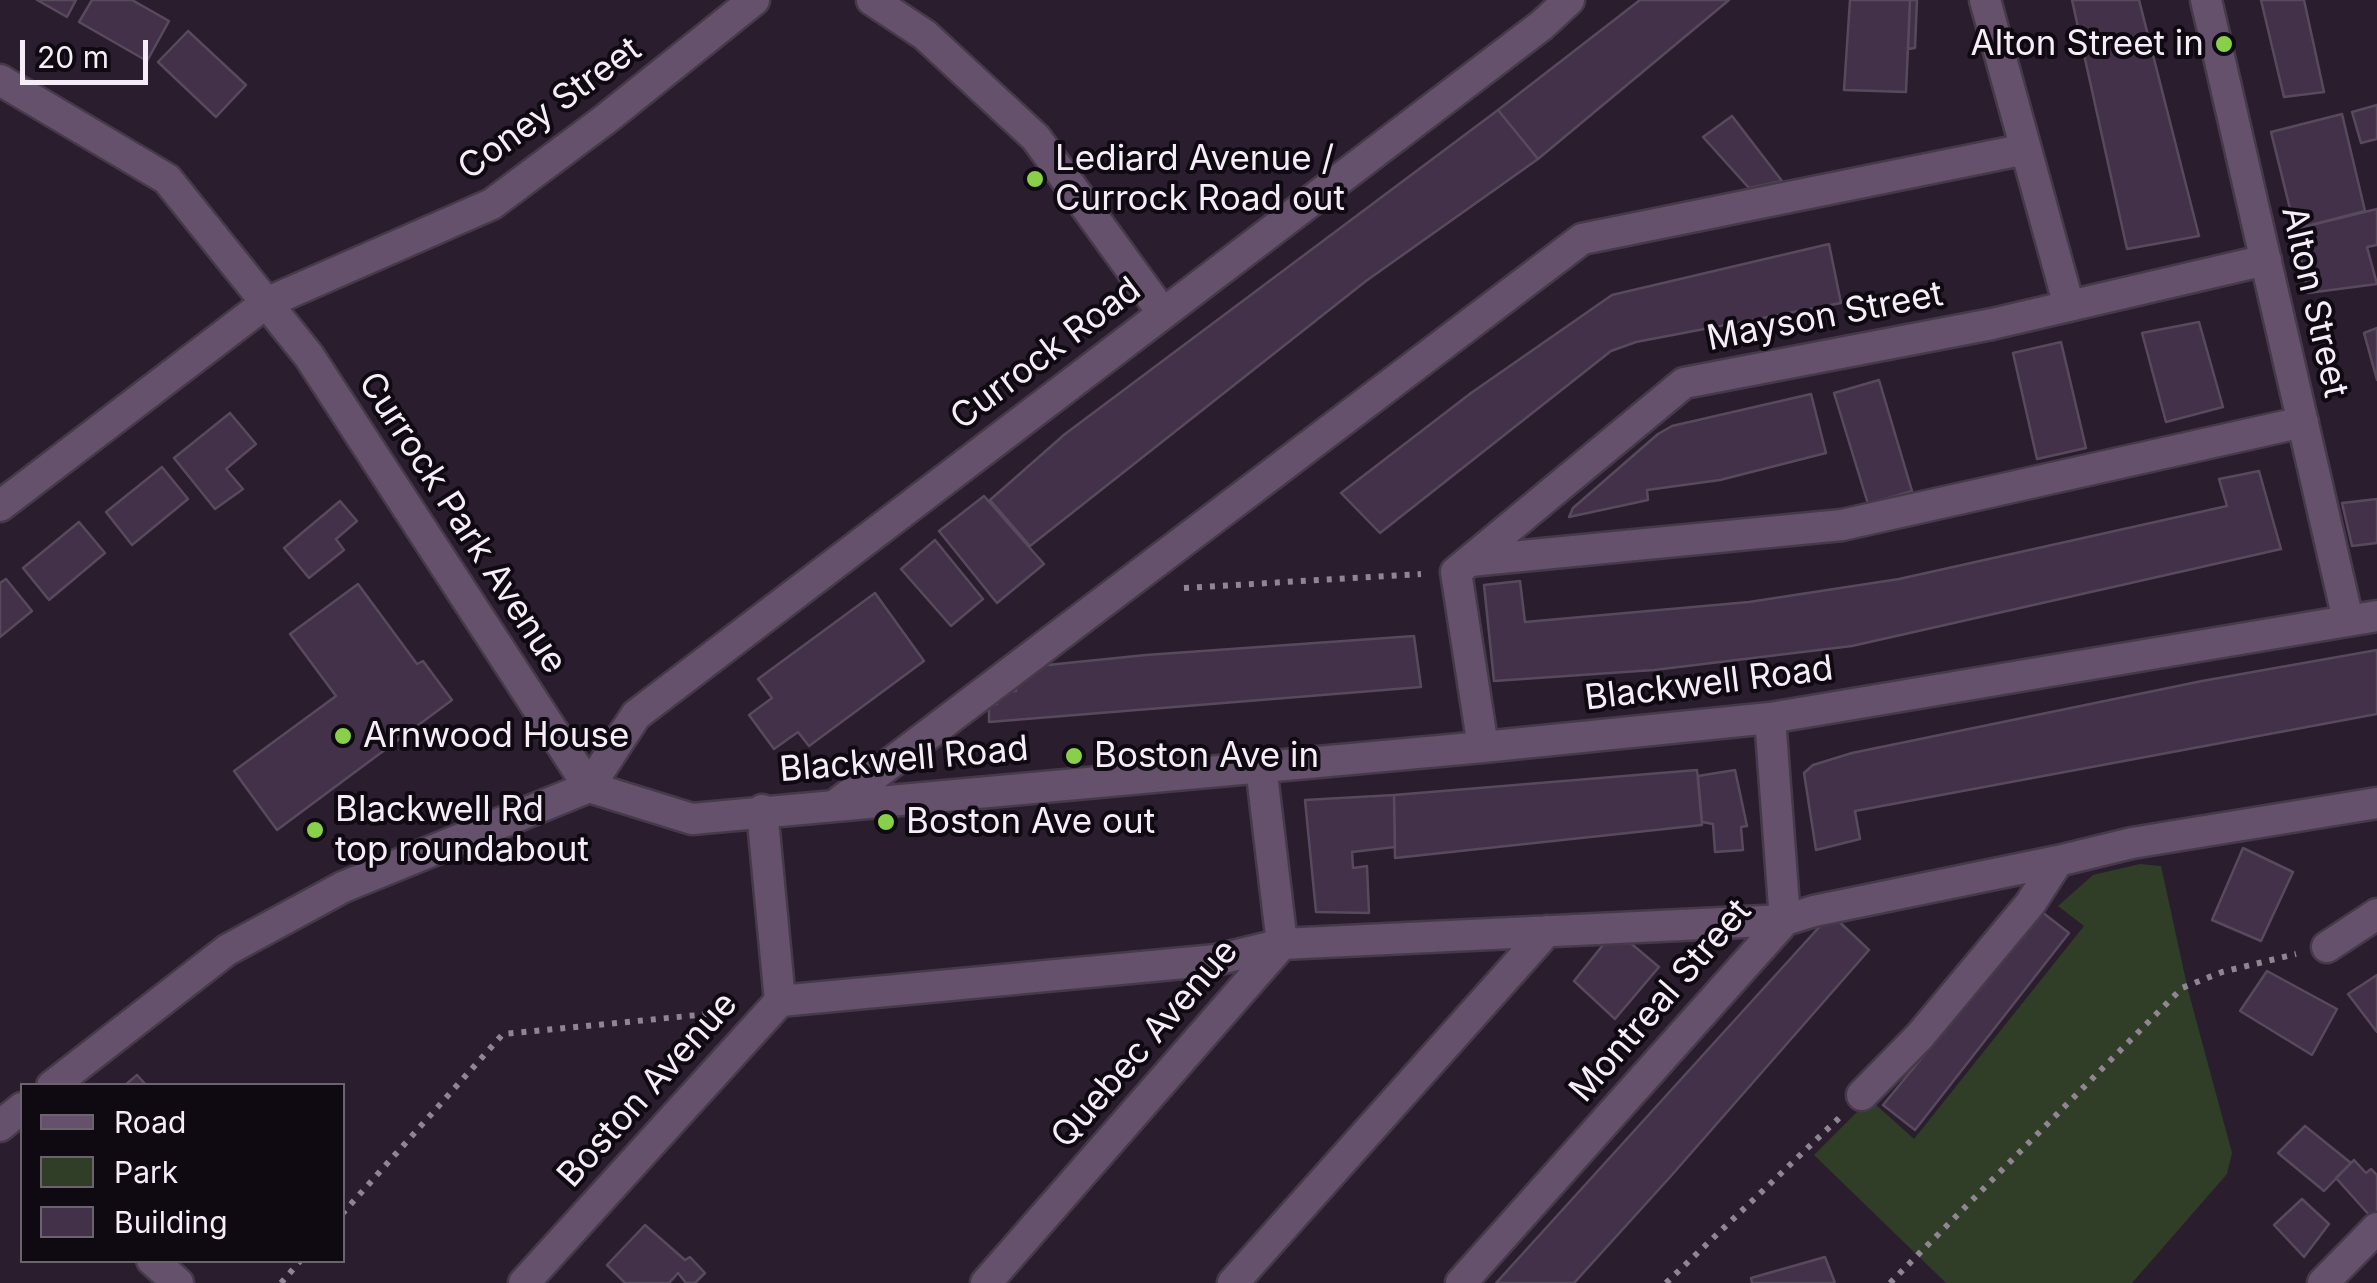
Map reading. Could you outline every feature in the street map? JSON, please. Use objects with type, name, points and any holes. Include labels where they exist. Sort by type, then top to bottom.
[{"type":"street","name":"Coney Street","points":[[266,303],[492,204],[754,0]]},
{"type":"street","points":[[872,0],[926,35],[1036,138],[1162,312]]},
{"type":"street","name":"Currock Road","points":[[588,788],[636,715],[1569,0]]},
{"type":"street","points":[[1985,0],[2069,306]]},
{"type":"street","name":"Alton Street","points":[[2206,0],[2302,422],[2362,618]]},
{"type":"street","name":"Currock Park Avenue","points":[[0,80],[167,179],[309,356],[588,788]]},
{"type":"street","points":[[838,804],[1582,239],[2026,148]]},
{"type":"street","name":"Mayson Street","points":[[1463,567],[1684,382],[1992,324],[2266,260]]},
{"type":"street","points":[[0,506],[266,303]]},
{"type":"street","points":[[1483,748],[1463,567],[1842,524],[2302,422]]},
{"type":"street","name":"Blackwell Road","points":[[588,788],[692,819],[1483,748],[1770,718],[2362,618]]},
{"type":"street","name":"Montreal Street","points":[[1461,1283],[1785,920],[1770,718]]},
{"type":"street","name":"Quebec Avenue","points":[[986,1283],[1282,944],[1261,766]]},
{"type":"street","points":[[56,1083],[227,950],[343,887],[588,788]]},
{"type":"street","points":[[777,1004],[1216,960],[1282,944],[1785,920],[2132,843],[2377,803]]},
{"type":"street","name":"Boston Avenue","points":[[524,1283],[777,1004],[762,810]]},
{"type":"street","points":[[1862,1096],[2030,904],[2058,861]]},
{"type":"street","points":[[2327,946],[2377,914]]},
{"type":"street","points":[[1233,1283],[1546,931]]},
{"type":"street","points":[[0,1126],[20,1110]]},
{"type":"street","points":[[2322,1283],[2377,1228]]},
{"type":"street","points":[[155,1263],[178,1283]]},
{"type":"path","points":[[1178,588],[1463,567]]},
{"type":"path","points":[[1890,1283],[2182,988],[2222,972],[2327,946]]},
{"type":"path","points":[[345,1211],[503,1034],[777,1004]]},
{"type":"path","points":[[1666,1283],[1862,1096]]},
{"type":"path","points":[[282,1283],[299,1263]]},
{"type":"green space","points":[[2140,864],[2161,866],[2188,990],[2232,1153],[2227,1174],[2132,1283],[1946,1283],[1814,1155],[1867,1102],[1874,1103],[1914,1139],[2084,926],[2058,906],[2093,875]]},
{"type":"building","points":[[37,0],[76,0],[67,17]]},
{"type":"building","points":[[92,0],[132,0],[169,21],[147,61],[79,22]]},
{"type":"building","points":[[1640,0],[1729,0],[1538,159],[1498,110]]},
{"type":"building","points":[[1850,0],[1910,0],[1906,92],[1844,90]]},
{"type":"building","points":[[1910,0],[1917,0],[1915,48],[1908,49]]},
{"type":"building","points":[[2072,0],[2139,0],[2199,236],[2127,249]]},
{"type":"building","points":[[2261,0],[2304,0],[2324,92],[2284,97]]},
{"type":"building","points":[[188,31],[246,85],[216,117],[158,62]]},
{"type":"building","points":[[2377,105],[2377,139],[2361,143],[2352,112]]},
{"type":"building","points":[[1498,110],[1538,159],[1366,281],[1030,546],[990,500],[1065,434]]},
{"type":"building","points":[[2342,114],[2365,211],[2295,229],[2271,132]]},
{"type":"building","points":[[1732,116],[1782,181],[1749,188],[1703,137]]},
{"type":"building","points":[[2377,209],[2377,245],[2367,247],[2377,284],[2308,293],[2295,229]]},
{"type":"building","points":[[1829,244],[1841,303],[1636,342],[1611,351],[1380,533],[1341,493],[1471,393],[1612,295]]},
{"type":"building","points":[[2199,322],[2223,407],[2166,422],[2142,333]]},
{"type":"building","points":[[2377,328],[2377,380],[2364,333]]},
{"type":"building","points":[[2061,342],[2086,448],[2037,459],[2013,353]]},
{"type":"building","points":[[1879,380],[1912,491],[1868,504],[1834,393]]},
{"type":"building","points":[[1811,394],[1826,453],[1720,480],[1647,490],[1648,500],[1569,517],[1573,508],[1672,426]]},
{"type":"building","points":[[230,413],[256,444],[226,469],[243,489],[215,509],[174,458]]},
{"type":"building","points":[[162,467],[188,499],[132,545],[106,512]]},
{"type":"building","points":[[2259,471],[2281,549],[1852,646],[1654,670],[1494,681],[1484,585],[1520,581],[1525,622],[1749,602],[1899,579],[2227,506],[2219,479]]},
{"type":"building","points":[[984,496],[1044,564],[997,603],[939,531]]},
{"type":"building","points":[[2377,499],[2377,543],[2352,546],[2342,503]]},
{"type":"building","points":[[340,501],[357,521],[336,539],[344,550],[309,578],[284,548]]},
{"type":"building","points":[[79,522],[105,553],[49,600],[23,568]]},
{"type":"building","points":[[935,540],[983,599],[951,626],[901,569]]},
{"type":"building","points":[[6,579],[32,611],[0,637],[0,583]]},
{"type":"building","name":"Arnwood House","points":[[358,584],[417,664],[423,661],[452,700],[277,830],[234,771],[336,696],[290,634]]},
{"type":"building","points":[[875,593],[924,661],[809,746],[798,732],[774,749],[749,715],[772,698],[758,679]]},
{"type":"building","points":[[1414,636],[1421,687],[989,722],[989,706],[997,704],[999,692],[1016,691],[1018,668]]},
{"type":"building","points":[[2377,650],[2377,714],[1855,811],[1860,839],[1816,850],[1804,773],[1813,765],[1852,753],[2202,681]]},
{"type":"building","points":[[1697,770],[1702,825],[1395,858],[1394,795]]},
{"type":"building","points":[[1735,770],[1747,826],[1741,827],[1743,850],[1715,852],[1713,824],[1702,822],[1698,776]]},
{"type":"building","points":[[1394,795],[1395,847],[1352,852],[1353,868],[1367,866],[1369,913],[1316,912],[1305,800]]},
{"type":"building","points":[[2243,848],[2293,872],[2261,941],[2212,920]]},
{"type":"building","points":[[2042,912],[2069,933],[1915,1130],[1883,1105]]},
{"type":"building","points":[[1831,914],[1869,950],[1574,1283],[1496,1283]]},
{"type":"building","points":[[1615,930],[1659,967],[1615,1019],[1574,981]]},
{"type":"building","points":[[2267,971],[2337,1009],[2312,1055],[2240,1011]]},
{"type":"building","points":[[2377,975],[2377,1032],[2348,994]]},
{"type":"building","points":[[137,1075],[144,1083],[128,1083]]},
{"type":"building","points":[[2305,1126],[2351,1163],[2324,1191],[2278,1153]]},
{"type":"building","points":[[2354,1160],[2366,1173],[2371,1169],[2377,1175],[2377,1211],[2371,1217],[2336,1178]]},
{"type":"building","points":[[2302,1199],[2329,1224],[2304,1257],[2274,1225]]},
{"type":"building","points":[[645,1225],[685,1260],[690,1257],[705,1273],[695,1283],[686,1283],[678,1273],[669,1283],[625,1283],[607,1265]]},
{"type":"building","points":[[1825,1257],[1835,1283],[1752,1283],[1751,1278]]},
{"type":"place","name":"Alton Street in","points":[[2224,44]]},
{"type":"place","name":"Lediard Avenue / Currock Road out","points":[[1035,179]]},
{"type":"place","name":"Arnwood House","points":[[343,736]]},
{"type":"place","name":"Boston Ave in","points":[[1074,756]]},
{"type":"place","name":"Boston Ave out","points":[[886,822]]},
{"type":"place","name":"Blackwell Rd top roundabout","points":[[315,830]]}]
